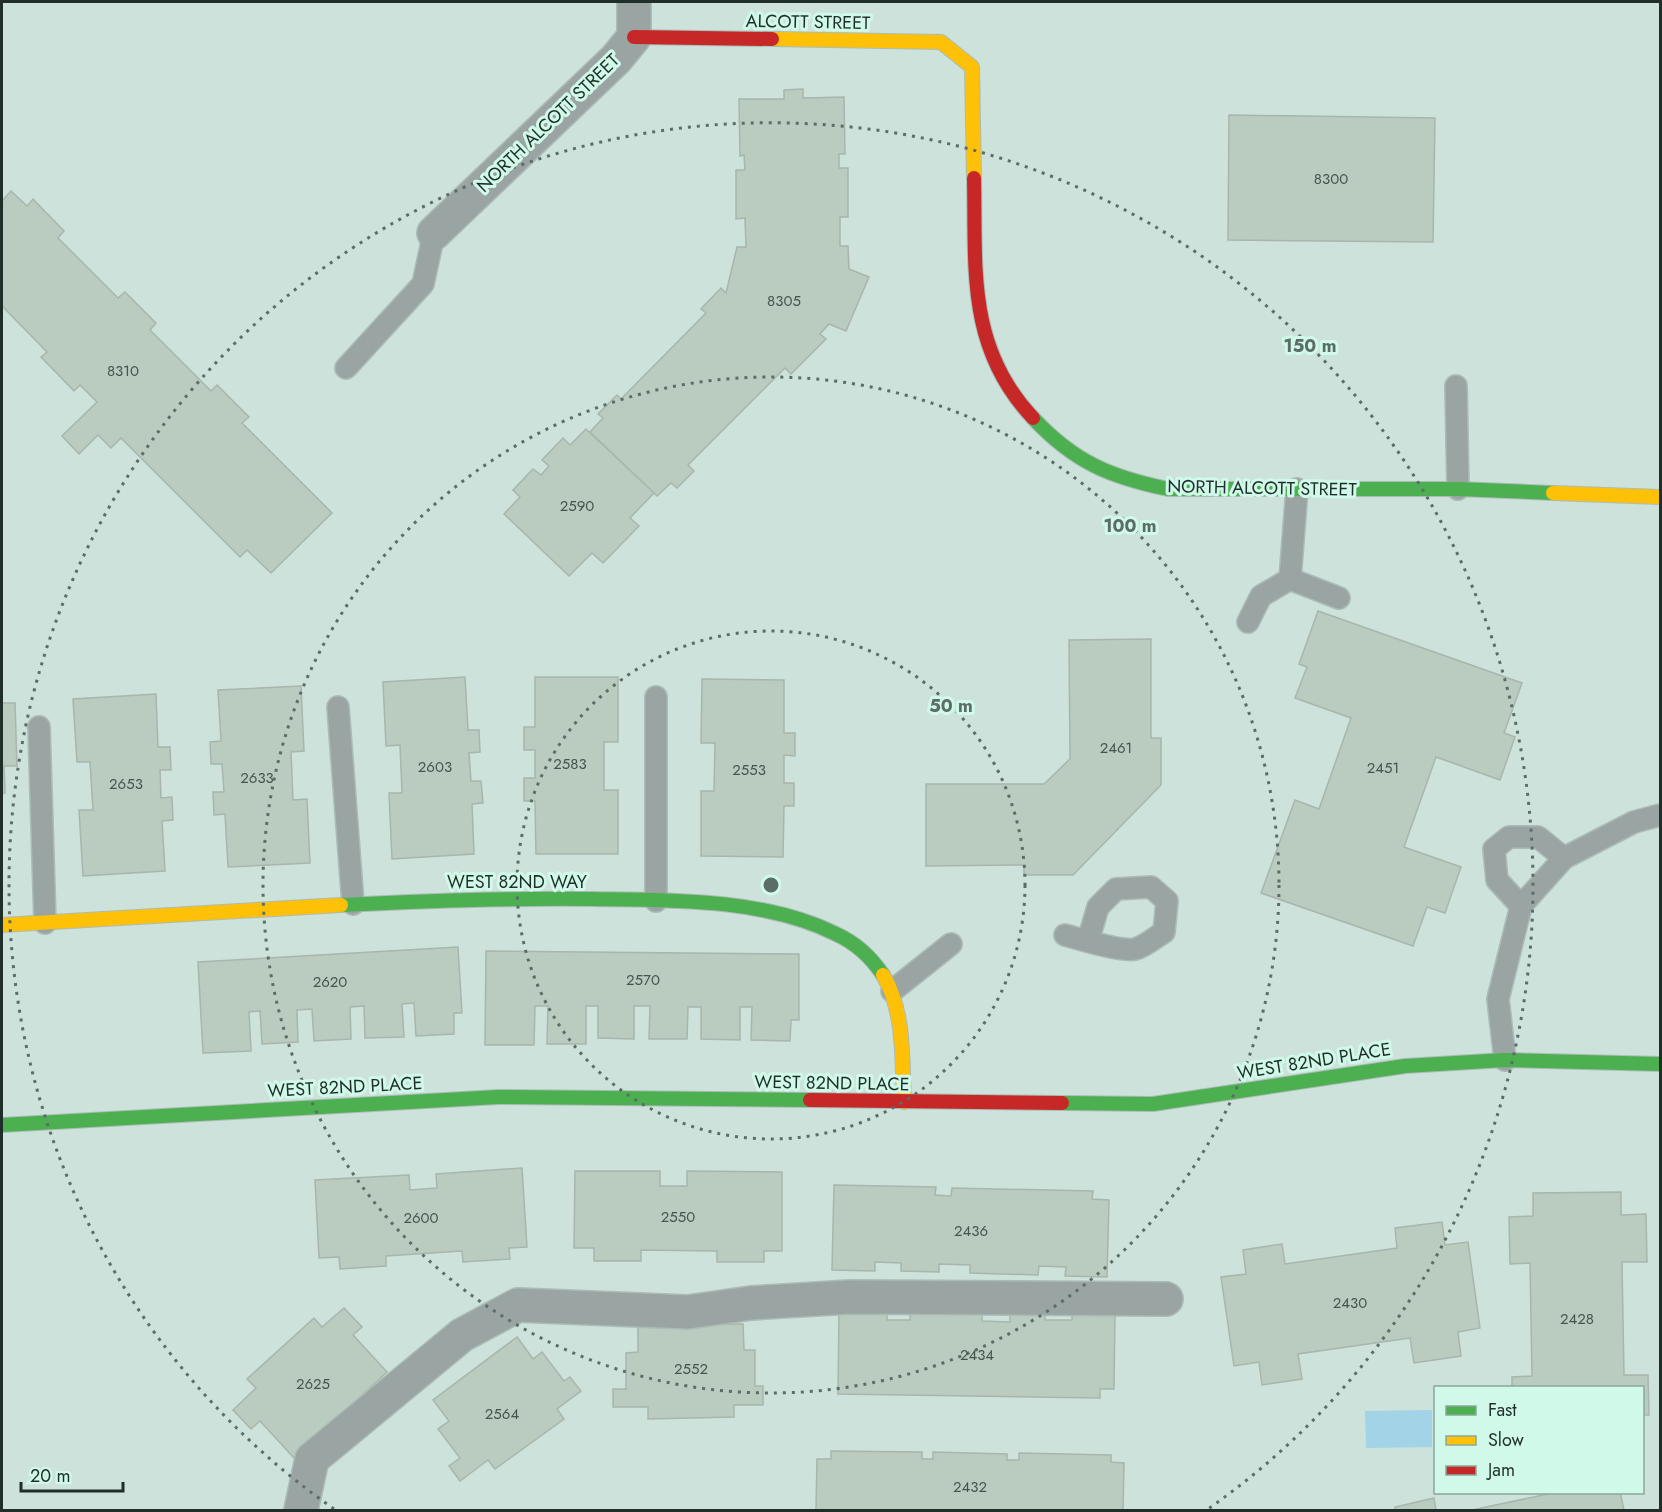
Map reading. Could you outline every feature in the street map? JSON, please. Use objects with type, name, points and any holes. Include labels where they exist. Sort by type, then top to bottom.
[{"type":"street","name":"NORTH ALCOTT STREET","points":[[434,233],[616,59],[634,37],[634,2]]},
{"type":"street","name":"ALCOTT STREET","points":[[634,37],[941,42],[972,68]]},
{"type":"street","name":"NORTH ALCOTT STREET","points":[[972,68],[976,289],[982,327],[998,368],[1024,409],[1052,438],[1085,462],[1129,481],[1168,489],[1458,489],[1660,497]]},
{"type":"street","name":"WEST 82ND WAY","points":[[2,925],[407,901],[562,899],[656,901],[748,908],[805,921],[837,934],[860,948],[878,968],[892,991],[898,1020],[904,1102]]},
{"type":"street","name":"WEST 82ND PLACE","points":[[2,1125],[498,1097],[1153,1104],[1405,1066],[1504,1060],[1660,1064]]},
{"type":"street","points":[[301,1510],[312,1459],[462,1335],[518,1305],[687,1312],[751,1303],[850,1297],[1166,1299]]},
{"type":"lane","points":[[346,368],[423,284],[434,233]]},
{"type":"lane","points":[[1456,386],[1458,489]]},
{"type":"lane","points":[[1290,579],[1297,489]]},
{"type":"lane","points":[[1290,579],[1339,598]]},
{"type":"lane","points":[[1248,622],[1262,596],[1290,579]]},
{"type":"lane","points":[[656,697],[656,901]]},
{"type":"lane","points":[[338,707],[353,904]]},
{"type":"lane","points":[[39,727],[45,923]]},
{"type":"lane","points":[[1504,1060],[1498,999],[1521,906],[1564,858],[1634,822],[1660,815]]},
{"type":"lane","points":[[1521,906],[1497,880],[1494,849],[1509,837],[1538,837],[1564,858]]},
{"type":"lane","points":[[1065,934],[1088,941]]},
{"type":"lane","points":[[892,991],[951,944]]},
{"type":"water","points":[[1432,1410],[1432,1447],[1366,1448],[1365,1411]]},
{"type":"building","points":[[803,89],[803,98],[844,97],[845,154],[839,154],[839,168],[848,168],[848,217],[840,217],[840,246],[848,246],[849,269],[869,277],[846,331],[829,324],[820,334],[826,339],[791,374],[785,368],[688,465],[694,471],[677,488],[671,483],[657,496],[590,432],[603,418],[598,414],[617,395],[621,399],[706,313],[701,309],[721,288],[726,293],[737,247],[746,247],[745,218],[736,219],[736,170],[745,170],[744,155],[740,156],[739,99],[784,99],[784,90]]},
{"type":"building","points":[[1229,115],[1435,118],[1433,242],[1228,240]]},
{"type":"building","points":[[11,191],[27,206],[33,199],[64,231],[58,238],[118,298],[125,292],[156,323],[150,330],[211,391],[217,385],[249,417],[242,423],[332,513],[271,573],[247,550],[240,557],[121,438],[111,448],[98,435],[79,454],[62,436],[97,402],[80,385],[74,391],[41,357],[47,352],[2,306],[2,201]]},
{"type":"building","points":[[586,429],[654,493],[630,518],[639,526],[603,563],[592,553],[569,576],[504,514],[520,497],[513,490],[533,469],[541,475],[549,466],[542,460],[563,438],[570,445]]},
{"type":"building","points":[[1318,611],[1522,683],[1504,733],[1515,737],[1500,780],[1436,757],[1404,847],[1461,867],[1445,913],[1427,907],[1413,946],[1261,893],[1295,800],[1319,809],[1351,718],[1295,698],[1307,667],[1299,664]]},
{"type":"building","points":[[1151,639],[1151,738],[1161,738],[1161,785],[1073,875],[1024,875],[1024,865],[926,866],[926,784],[1044,784],[1070,759],[1069,640]]},
{"type":"building","points":[[465,677],[468,730],[479,730],[480,752],[469,753],[471,781],[481,781],[483,803],[472,804],[474,854],[392,859],[389,793],[402,793],[400,745],[386,746],[383,682]]},
{"type":"building","points":[[535,677],[618,677],[618,742],[604,742],[604,790],[618,790],[618,854],[536,854],[535,801],[524,801],[524,778],[535,778],[535,750],[524,750],[524,727],[535,727]]},
{"type":"building","points":[[702,679],[784,680],[784,733],[795,733],[795,756],[784,755],[784,783],[794,783],[794,806],[784,806],[783,857],[701,856],[701,791],[714,791],[715,743],[701,743]]},
{"type":"building","points":[[301,686],[304,751],[291,752],[293,800],[307,799],[310,863],[228,867],[225,814],[214,815],[213,792],[224,792],[222,764],[211,764],[210,742],[221,741],[218,690]]},
{"type":"building","points":[[156,694],[158,747],[170,747],[171,770],[160,770],[161,798],[172,797],[173,820],[162,821],[165,871],[83,876],[79,810],[93,810],[90,762],[77,762],[73,699]]},
{"type":"building","points":[[2,703],[15,703],[17,766],[4,766],[5,793],[2,794]]},
{"type":"building","points":[[458,947],[462,1013],[454,1013],[454,1034],[416,1036],[414,1003],[402,1004],[404,1037],[365,1038],[364,1006],[350,1007],[351,1039],[314,1041],[312,1009],[297,1010],[298,1042],[262,1044],[260,1011],[249,1012],[251,1051],[203,1053],[198,962]]},
{"type":"building","points":[[486,951],[799,954],[799,1020],[791,1020],[790,1041],[751,1040],[752,1007],[740,1007],[740,1040],[701,1039],[701,1007],[688,1007],[687,1039],[649,1039],[650,1006],[634,1006],[634,1039],[598,1038],[598,1006],[586,1006],[586,1044],[547,1044],[548,1006],[535,1006],[534,1045],[485,1045]]},
{"type":"building","points":[[522,1168],[527,1247],[509,1248],[510,1259],[463,1262],[462,1251],[386,1256],[386,1266],[340,1269],[339,1257],[319,1258],[315,1180],[409,1175],[410,1190],[437,1188],[436,1174]]},
{"type":"building","points":[[575,1171],[660,1171],[660,1186],[687,1186],[687,1171],[782,1172],[782,1251],[764,1251],[764,1262],[717,1262],[717,1251],[641,1250],[641,1261],[594,1261],[594,1248],[574,1248]]},
{"type":"building","points":[[834,1185],[936,1187],[935,1195],[951,1196],[952,1188],[1093,1191],[1092,1199],[1109,1200],[1107,1277],[1065,1276],[1066,1267],[1039,1266],[1038,1275],[970,1273],[970,1265],[939,1264],[939,1272],[901,1271],[901,1263],[875,1262],[875,1271],[832,1270]]},
{"type":"building","points":[[1621,1192],[1621,1215],[1646,1214],[1647,1262],[1622,1262],[1624,1375],[1648,1375],[1649,1415],[1644,1415],[1644,1386],[1512,1386],[1512,1377],[1532,1376],[1530,1263],[1510,1264],[1509,1217],[1533,1216],[1533,1193]]},
{"type":"building","points":[[1442,1222],[1445,1245],[1468,1242],[1480,1328],[1458,1332],[1461,1356],[1414,1363],[1410,1338],[1298,1354],[1302,1379],[1262,1385],[1259,1362],[1234,1366],[1221,1277],[1246,1274],[1243,1250],[1282,1244],[1285,1264],[1397,1248],[1395,1228]]},
{"type":"building","points":[[344,1308],[362,1327],[353,1335],[387,1372],[294,1458],[260,1421],[251,1429],[233,1410],[256,1388],[247,1379],[314,1318],[322,1327]]},
{"type":"building","points":[[839,1311],[887,1311],[887,1320],[910,1320],[910,1312],[982,1313],[982,1321],[1010,1322],[1010,1313],[1045,1314],[1045,1320],[1072,1320],[1072,1314],[1115,1314],[1114,1389],[1100,1389],[1100,1398],[838,1394]]},
{"type":"building","points":[[743,1324],[744,1350],[755,1350],[755,1386],[763,1386],[763,1405],[734,1405],[734,1417],[648,1419],[648,1407],[613,1407],[613,1389],[626,1389],[626,1353],[638,1352],[638,1325]]},
{"type":"building","points":[[517,1337],[533,1359],[542,1352],[564,1381],[570,1377],[581,1391],[557,1409],[564,1419],[495,1469],[488,1460],[460,1481],[449,1466],[460,1458],[438,1429],[449,1421],[433,1400]]},
{"type":"building","points":[[831,1451],[922,1452],[922,1459],[933,1459],[933,1452],[1007,1454],[1007,1460],[1019,1460],[1019,1453],[1111,1455],[1111,1462],[1124,1463],[1123,1510],[816,1510],[817,1459],[831,1459]]},
{"type":"building","points":[[1548,1494],[1620,1494],[1624,1510],[1472,1510]]},
{"type":"building","points":[[1434,1498],[1436,1510],[1395,1510],[1395,1507]]},
{"type":"traffic: fast","points":[[1033,418],[1063,446],[1094,466],[1128,479],[1168,489],[1458,489],[1553,493]]},
{"type":"traffic: fast","points":[[341,905],[560,899],[684,901],[747,907],[808,922],[843,938],[862,951],[883,975]]},
{"type":"traffic: fast","points":[[1062,1103],[1153,1104],[1405,1066],[1505,1060],[1660,1064]]},
{"type":"traffic: fast","points":[[2,1125],[498,1097],[810,1100]]},
{"type":"traffic: slow","points":[[772,39],[941,42],[972,67],[974,178]]},
{"type":"traffic: slow","points":[[1553,493],[1660,497]]},
{"type":"traffic: slow","points":[[2,925],[341,905]]},
{"type":"traffic: slow","points":[[883,975],[890,989],[899,1020],[904,1102]]},
{"type":"traffic: jam","points":[[634,37],[772,39]]},
{"type":"traffic: jam","points":[[974,178],[976,274],[985,334],[996,363],[1011,391],[1033,418]]},
{"type":"traffic: jam","points":[[810,1100],[1062,1103]]}]
